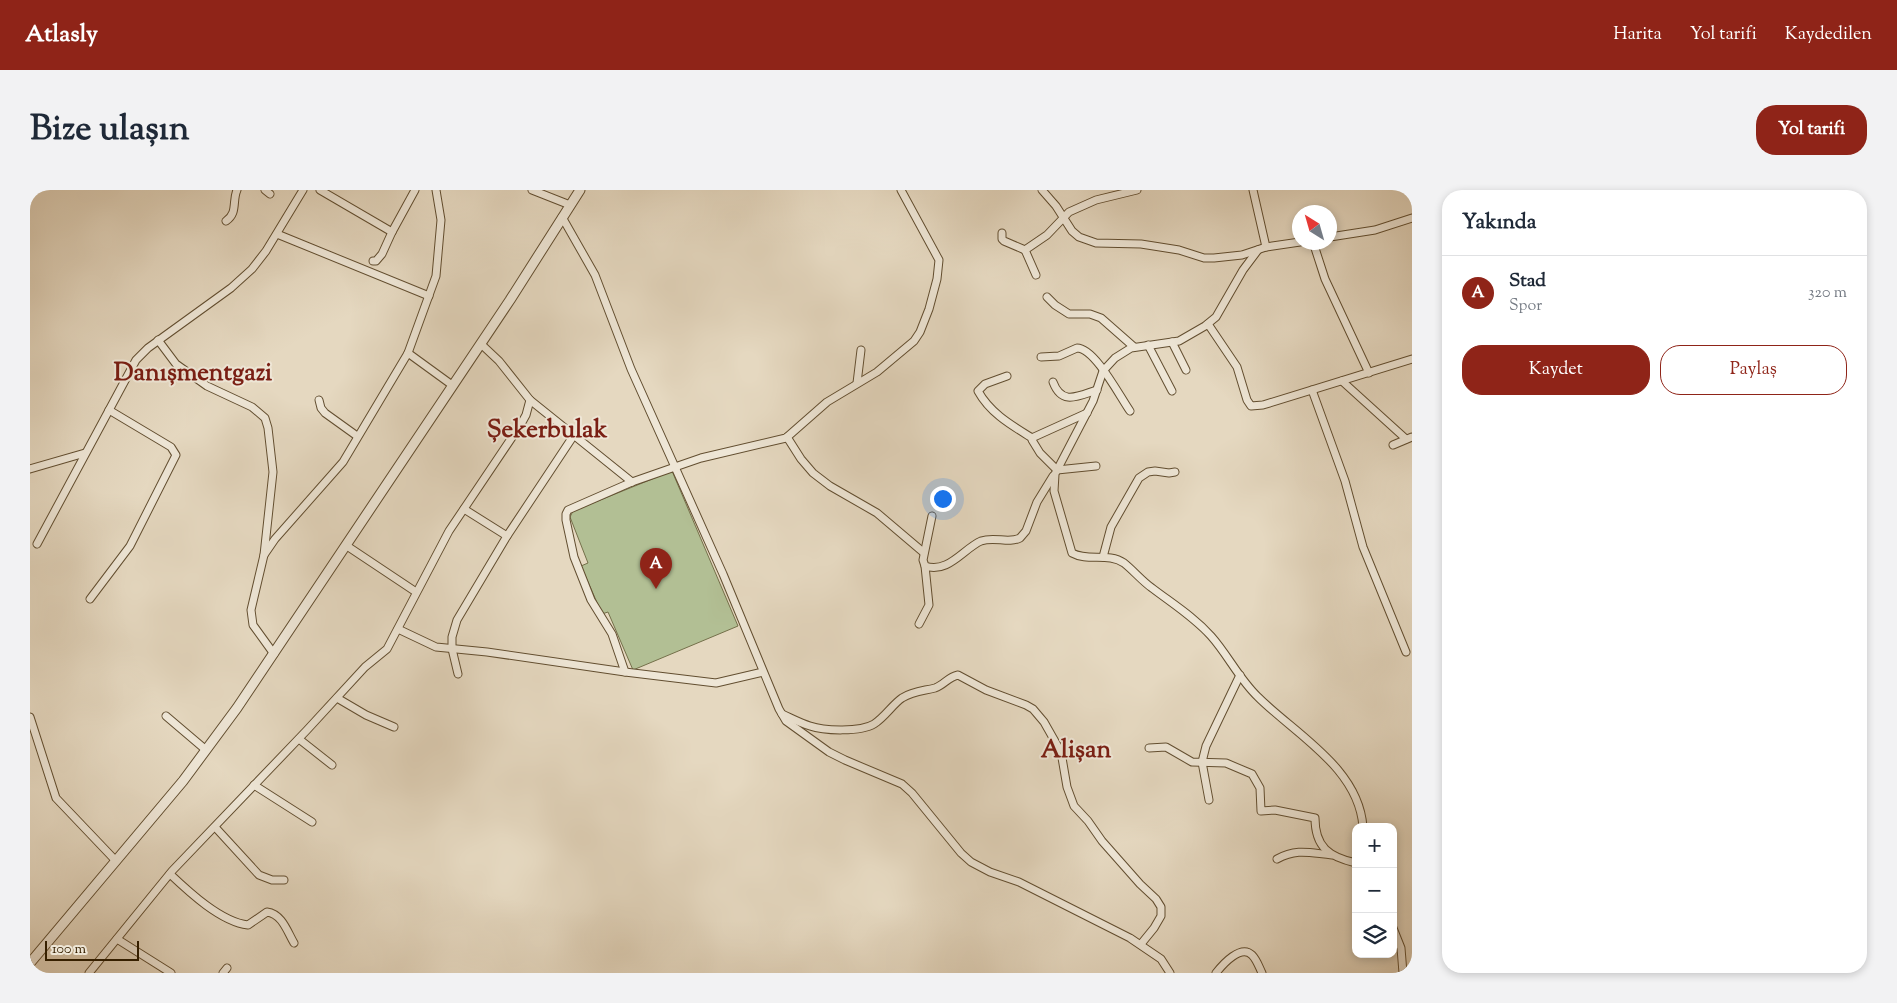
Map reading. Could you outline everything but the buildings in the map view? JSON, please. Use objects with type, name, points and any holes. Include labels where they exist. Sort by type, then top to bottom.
[{"type":"street","points":[[226,222],[235,210],[235,194],[237,190]]},
{"type":"street","points":[[37,544],[136,360],[158,340],[241,279],[260,260],[304,190]]},
{"type":"street","points":[[320,190],[392,232]]},
{"type":"street","points":[[373,261],[376,261],[382,254],[415,190]]},
{"type":"street","points":[[264,556],[275,539],[343,462],[408,353],[436,276],[441,220],[436,190]]},
{"type":"street","points":[[30,963],[183,781],[237,708],[481,344],[575,196],[532,190]]},
{"type":"street","points":[[625,672],[612,634],[591,600],[574,558],[566,514],[573,507],[632,482],[675,467],[787,437],[827,402],[877,372],[914,341],[925,322],[938,280],[939,260],[901,190]]},
{"type":"street","points":[[1042,190],[1056,206],[1062,218],[1079,237],[1096,243],[1141,244],[1209,258],[1242,255],[1266,247],[1292,243]]},
{"type":"street","points":[[1025,250],[1047,235],[1069,212],[1096,200],[1137,190]]},
{"type":"street","points":[[1253,190],[1266,247]]},
{"type":"street","points":[[562,217],[594,275],[631,369],[722,574],[781,714],[786,721],[829,752],[902,784],[912,793],[961,853],[971,862],[990,872],[1028,886],[1141,944],[1161,959],[1170,973]]},
{"type":"street","points":[[1337,236],[1375,230],[1412,218]]},
{"type":"street","points":[[1002,233],[1004,241],[1025,250],[1036,275]]},
{"type":"street","points":[[277,234],[429,296]]},
{"type":"street","points":[[925,566],[935,568],[945,565],[963,555],[976,544],[986,540],[1008,541],[1020,538],[1026,531],[1037,502],[1056,472],[1087,413],[1104,371],[1115,358],[1134,347],[1172,342],[1186,338],[1208,324],[1216,317],[1243,270],[1258,250]]},
{"type":"street","points":[[1316,250],[1325,279],[1369,372]]},
{"type":"street","points":[[1047,297],[1069,314],[1090,314],[1101,318],[1134,347]]},
{"type":"street","points":[[1208,324],[1237,367],[1247,400],[1251,406],[1263,405],[1412,359]]},
{"type":"street","points":[[158,340],[176,364],[207,386],[252,407],[265,418],[268,428],[273,472],[264,556],[251,610],[253,625],[274,654]]},
{"type":"street","points":[[1172,342],[1186,370]]},
{"type":"street","points":[[481,344],[499,361],[530,400],[632,482]]},
{"type":"street","points":[[1148,345],[1172,391]]},
{"type":"street","points":[[1042,357],[1059,356],[1080,348],[1090,354],[1104,371],[1130,411]]},
{"type":"street","points":[[857,383],[861,350]]},
{"type":"street","points":[[408,353],[452,385]]},
{"type":"street","points":[[1007,376],[985,384],[978,391],[986,404],[1002,419],[1032,438],[1034,446],[1056,472],[1054,491],[1070,550],[1075,555],[1110,557],[1123,563],[1152,588],[1193,617],[1223,650],[1240,675],[1268,706],[1317,747],[1340,774],[1356,800],[1362,823]]},
{"type":"street","points":[[1342,381],[1409,438],[1393,446]]},
{"type":"street","points":[[1053,382],[1056,391],[1064,397],[1074,397],[1097,390]]},
{"type":"street","points":[[1312,390],[1345,481],[1363,547],[1406,652]]},
{"type":"street","points":[[319,400],[321,408],[325,412],[357,436]]},
{"type":"street","points":[[89,973],[170,874],[365,667],[387,649],[449,531],[521,424],[526,415],[530,400]]},
{"type":"street","points":[[90,599],[130,546],[176,455],[171,447],[109,410]]},
{"type":"street","points":[[1032,438],[1087,413]]},
{"type":"street","points":[[458,674],[452,649],[452,637],[457,620],[507,536],[574,435]]},
{"type":"street","points":[[787,437],[801,459],[813,473],[830,486],[877,513],[923,552]]},
{"type":"street","points":[[30,469],[86,453]]},
{"type":"street","points":[[1056,472],[1096,466]]},
{"type":"street","points":[[1103,557],[1111,528],[1139,478],[1148,472],[1155,471],[1169,474],[1174,472]]},
{"type":"street","points":[[464,509],[507,536]]},
{"type":"street","points":[[919,624],[929,605],[923,552],[932,516]]},
{"type":"street","points":[[347,546],[416,592]]},
{"type":"street","points":[[398,629],[436,647],[487,652],[716,683],[763,672]]},
{"type":"street","points":[[1209,800],[1202,762],[1212,731],[1240,675]]},
{"type":"street","points":[[781,714],[812,727],[842,729],[864,727],[876,722],[902,698],[916,691],[939,686],[953,676],[958,676],[1033,709],[1044,722],[1061,752],[1067,787],[1074,806],[1102,841],[1162,907],[1154,928],[1141,944]]},
{"type":"street","points":[[337,698],[366,715],[394,727]]},
{"type":"street","points":[[166,716],[206,750]]},
{"type":"street","points":[[30,717],[56,798],[116,861]]},
{"type":"street","points":[[299,739],[332,765]]},
{"type":"street","points":[[1149,748],[1166,747],[1192,762],[1226,763],[1252,774],[1260,788],[1261,811],[1275,810],[1315,818],[1316,837],[1332,855]]},
{"type":"street","points":[[254,785],[312,822]]},
{"type":"street","points":[[215,827],[259,875],[272,880],[284,880]]},
{"type":"street","points":[[1277,859],[1285,854],[1297,851],[1332,855],[1352,862]]},
{"type":"street","points":[[170,874],[192,895],[240,924],[248,925],[267,912],[274,913],[280,918],[294,943]]},
{"type":"street","points":[[1397,938],[1401,948],[1403,973]]},
{"type":"street","points":[[117,939],[172,973]]},
{"type":"street","points":[[1216,973],[1227,961],[1243,952],[1247,952],[1255,957],[1262,973]]},
{"type":"green space","points":[[672,471],[738,626],[633,670],[608,612],[602,614],[581,566],[588,563],[570,517],[573,511]]},
{"type":"place","name":"Stad","points":[[656,589]]},
{"type":"district","name":"Danışmentgazi","points":[[193,374]]},
{"type":"district","name":"Şekerbulak","points":[[547,431]]},
{"type":"district","name":"Alişan","points":[[1076,751]]}]
